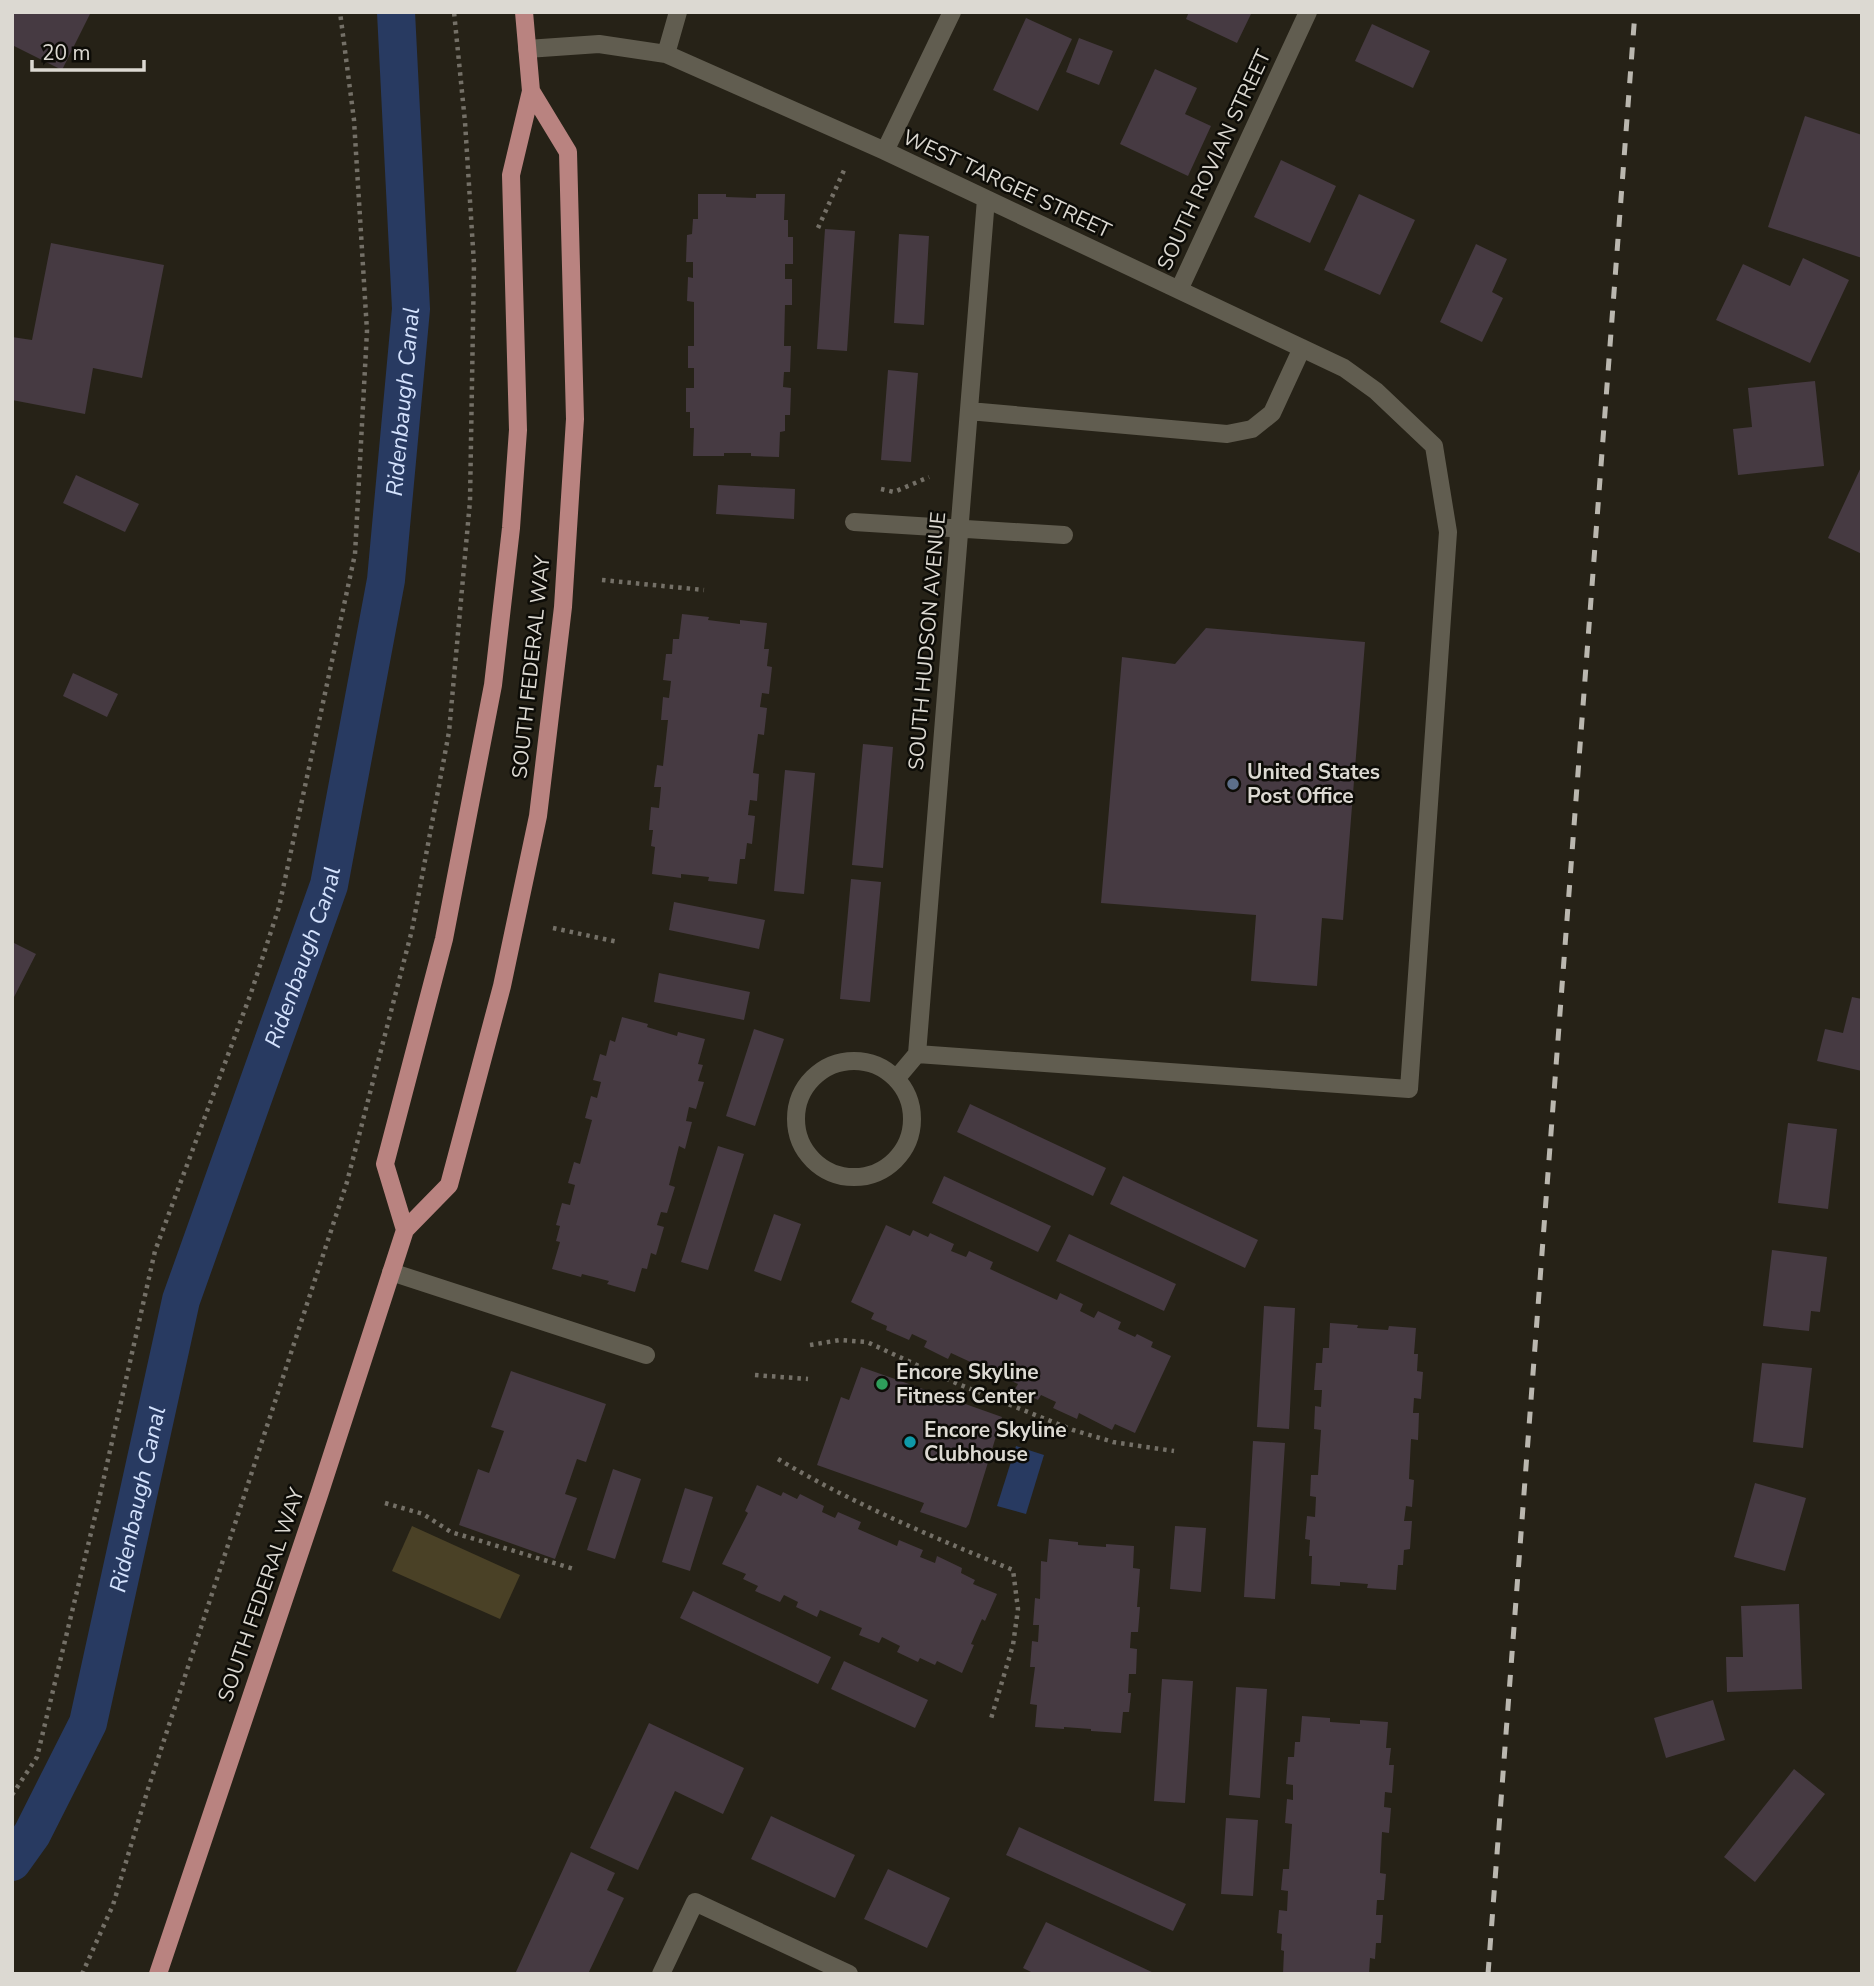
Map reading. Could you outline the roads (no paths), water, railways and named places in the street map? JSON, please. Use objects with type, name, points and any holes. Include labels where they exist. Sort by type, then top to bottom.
[{"type":"main road","name":"SOUTH FEDERAL WAY","points":[[405,1230],[385,1164],[444,939],[493,685],[510,541],[518,430],[511,175],[531,91],[524,12]]},
{"type":"main road","name":"SOUTH FEDERAL WAY","points":[[158,1974],[405,1230],[449,1185],[502,986],[538,816],[563,607],[575,419],[568,152],[531,91]]},
{"type":"street","points":[[666,54],[677,12]]},
{"type":"street","points":[[884,151],[952,12]]},
{"type":"street","name":"SOUTH ROVIAN STREET","points":[[1179,290],[1308,12]]},
{"type":"street","name":"WEST TARGEE STREET","points":[[527,50],[598,44],[666,54],[884,151],[1344,368],[1376,391],[1434,446],[1448,532],[1409,1089],[917,1054]]},
{"type":"street","name":"SOUTH HUDSON AVENUE","points":[[917,1054],[986,199]]},
{"type":"street","points":[[969,411],[1227,434],[1252,429],[1272,412],[1302,348]]},
{"type":"street","points":[[854,522],[1064,535]]},
{"type":"street","points":[[896,1079],[917,1054]]},
{"type":"street","points":[[861,1061],[880,1067],[896,1079],[907,1096],[911,1115],[910,1134],[902,1151],[890,1164],[874,1173],[856,1177],[839,1175],[808,1156],[799,1138],[795,1119],[799,1099],[808,1082],[823,1069],[842,1062],[861,1061]]},
{"type":"street","points":[[391,1272],[646,1355]]},
{"type":"street","points":[[662,1974],[695,1902],[849,1974]]},
{"type":"water","points":[[1016,1446],[1044,1455],[1026,1514],[997,1506]]},
{"type":"waterway","name":"Ridenbaugh Canal","points":[[12,1862],[32,1834],[88,1723],[181,1300],[329,885],[386,580],[411,309],[396,12]]},
{"type":"railway","points":[[1488,1974],[1635,12]]},
{"type":"place","name":"United States Post Office","points":[[1233,784]]},
{"type":"place","name":"Encore Skyline Fitness Center","points":[[882,1384]]},
{"type":"place","name":"Encore Skyline Clubhouse","points":[[910,1442]]}]
